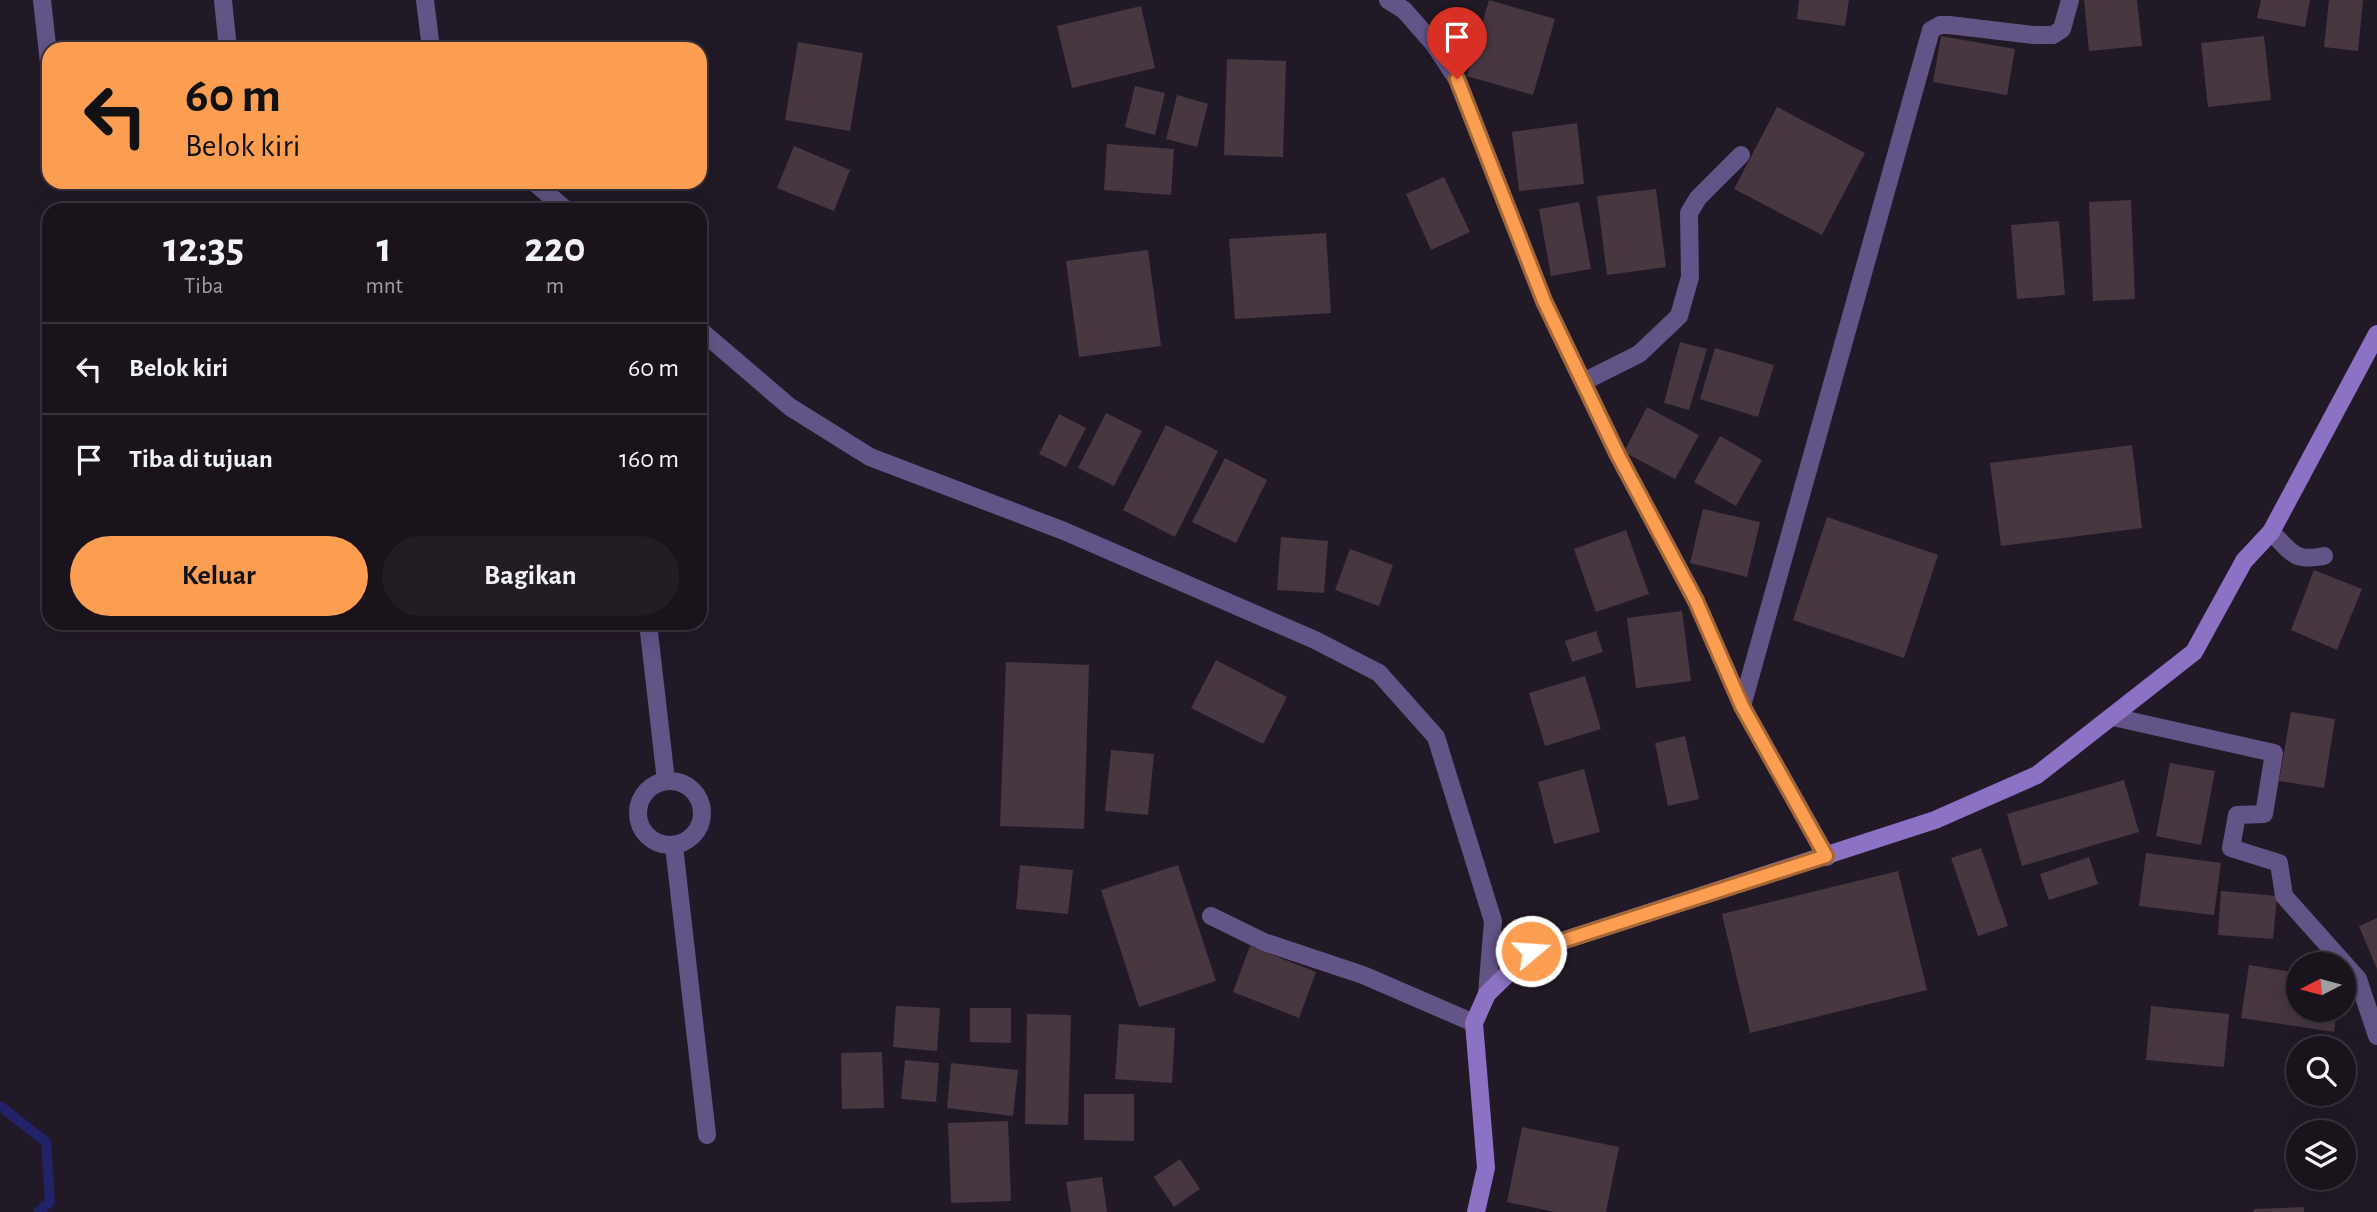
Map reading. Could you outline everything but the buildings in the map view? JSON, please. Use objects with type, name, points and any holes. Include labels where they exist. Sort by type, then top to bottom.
[{"type":"main road","points":[[1476,1212],[1486,1168],[1474,1023],[1487,994],[1531,951],[1935,820],[2036,775],[2194,652],[2244,561],[2271,532],[2377,334]]},
{"type":"street","points":[[42,0],[47,42]]},
{"type":"street","points":[[222,0],[227,42]]},
{"type":"street","points":[[425,0],[430,42]]},
{"type":"street","points":[[1388,0],[1404,10],[1426,34],[1457,79],[1544,301],[1618,455],[1696,601],[1742,706],[1826,856]]},
{"type":"street","points":[[1742,706],[1931,30],[1940,25],[1949,25],[2053,35],[2062,29],[2070,0]]},
{"type":"street","points":[[1583,382],[1639,354],[1679,316],[1690,277],[1689,213],[1698,198],[1741,155]]},
{"type":"street","points":[[542,189],[558,203]]},
{"type":"street","points":[[707,336],[790,407],[870,457],[1065,531],[1315,640],[1379,674],[1436,737],[1493,921],[1487,994]]},
{"type":"street","points":[[2271,532],[2294,555],[2306,560],[2324,556]]},
{"type":"street","points":[[649,630],[666,781]]},
{"type":"street","points":[[2113,717],[2274,752],[2264,814],[2237,815],[2231,848],[2280,863],[2284,896],[2358,979],[2377,1036]]},
{"type":"street","points":[[666,781],[679,782],[691,788],[699,797],[703,809],[702,822],[696,834],[687,842],[674,846],[662,845],[651,839],[642,830],[638,817],[639,804],[645,793],[654,785],[666,781]]},
{"type":"street","points":[[674,846],[707,1135]]},
{"type":"street","points":[[1212,916],[1264,942],[1363,975],[1474,1023]]},
{"type":"waterway","points":[[0,1106],[46,1142],[50,1202],[38,1212]]},
{"type":"route","points":[[1457,79],[1544,301],[1618,455],[1696,601],[1742,706],[1826,856],[1531,951]]}]
